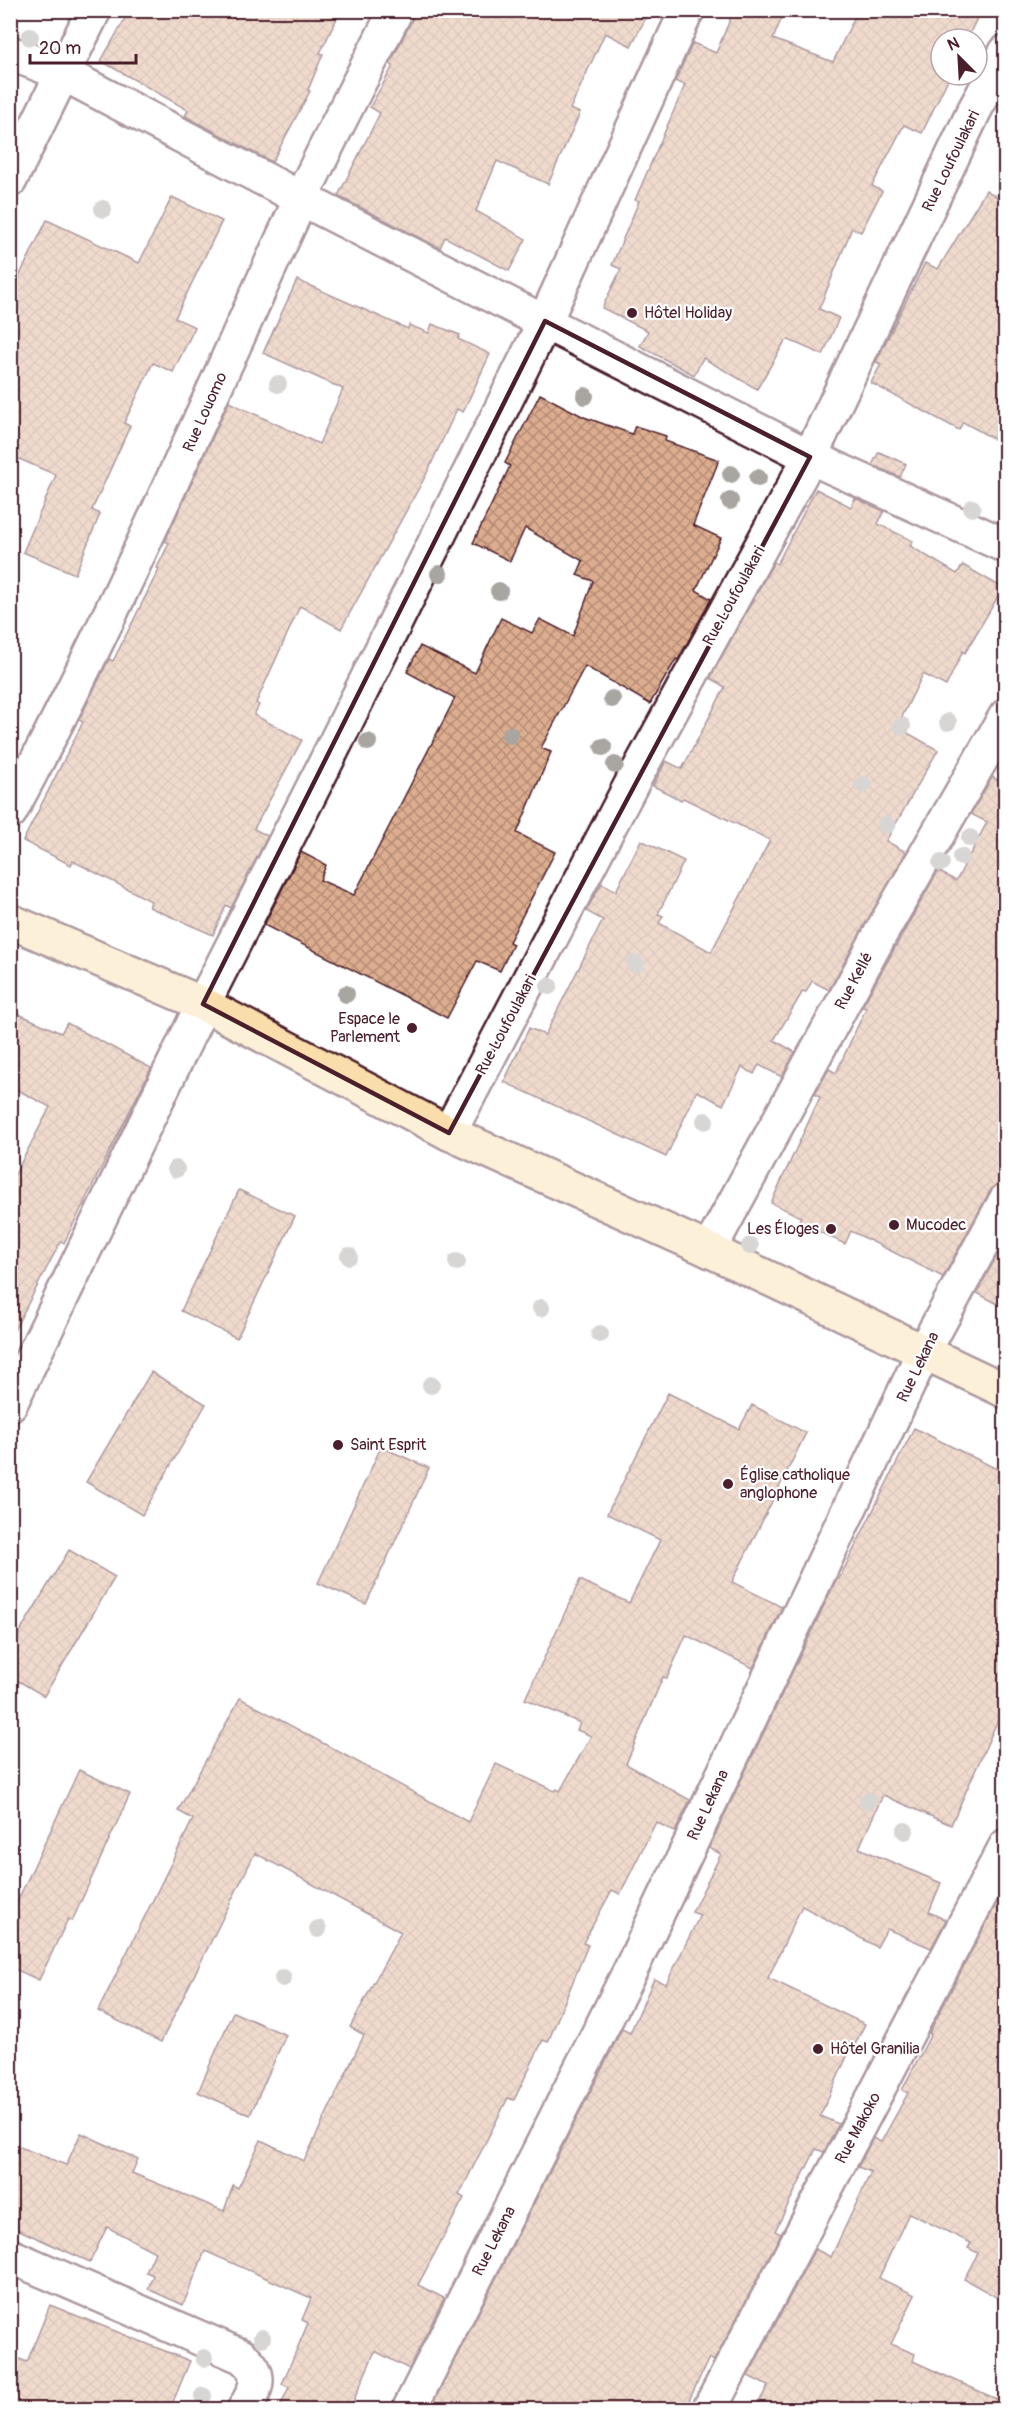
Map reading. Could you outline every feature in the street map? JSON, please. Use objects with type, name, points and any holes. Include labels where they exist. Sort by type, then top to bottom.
[{"type":"main road","points":[[10,921],[202,1004],[449,1133],[708,1250],[1005,1391]]},
{"type":"street","points":[[10,180],[94,10]]},
{"type":"street","name":"Rue Louomo","points":[[10,812],[62,717],[302,199],[396,10]]},
{"type":"street","points":[[10,1404],[202,1004],[324,766],[545,321],[687,10]]},
{"type":"street","name":"Rue Loufoulakari","points":[[449,1133],[633,781],[810,457],[974,111],[1005,52]]},
{"type":"street","points":[[10,53],[64,74],[302,199],[810,457],[1005,546]]},
{"type":"street","name":"Rue Kellé","points":[[708,1250],[882,931],[1005,716]]},
{"type":"street","name":"Rue Lekana","points":[[409,2409],[631,1969],[924,1351],[1005,1200]]},
{"type":"street","name":"Rue Makoko","points":[[709,2409],[1005,1846]]},
{"type":"street","points":[[10,2256],[241,2356],[250,2363],[257,2376],[255,2390],[244,2409]]},
{"type":"highlighted area","points":[[545,321],[810,457],[449,1133],[203,1004]]},
{"type":"building","points":[[130,10],[341,10],[320,53],[323,54],[308,90],[310,91],[272,162],[185,116],[188,110],[101,61]]},
{"type":"building","points":[[414,10],[650,10],[631,46],[605,33],[570,109],[580,113],[548,184],[497,161],[476,211],[526,239],[509,271],[445,237],[440,248],[338,196],[380,113],[370,107],[393,66],[390,64],[413,18]]},
{"type":"building","points":[[734,10],[785,10],[773,39],[833,62],[858,10],[981,10],[973,27],[929,27],[929,87],[944,87],[922,133],[904,125],[872,186],[882,191],[861,232],[852,228],[819,309],[839,318],[823,355],[789,340],[785,341],[757,389],[703,358],[694,375],[640,346],[648,331],[602,308],[621,269],[612,265],[639,201],[635,200],[685,85],[675,81],[693,43],[716,53]]},
{"type":"building","points":[[986,190],[1005,202],[1005,445],[963,422],[959,430],[871,383],[881,364],[876,362],[925,263],[938,269]]},
{"type":"building","points":[[172,197],[222,221],[175,318],[195,327],[173,372],[153,363],[124,423],[130,426],[92,510],[100,514],[75,574],[23,552],[56,475],[10,455],[10,295],[47,220],[139,263]]},
{"type":"building","points":[[297,280],[408,329],[409,325],[429,333],[432,324],[460,335],[458,339],[490,354],[463,412],[457,409],[426,475],[341,629],[300,606],[256,703],[259,705],[254,715],[302,740],[254,829],[268,836],[231,908],[226,905],[213,935],[149,907],[151,901],[73,861],[71,865],[23,841],[83,722],[79,720],[109,659],[113,661],[159,569],[157,568],[169,543],[165,541],[229,402],[319,444],[343,389],[263,353]]},
{"type":"building","points":[[540,394],[584,417],[632,434],[635,426],[666,436],[665,441],[719,460],[693,525],[721,538],[696,590],[711,599],[678,660],[676,659],[650,704],[585,666],[541,748],[551,752],[517,833],[555,852],[509,942],[513,944],[500,971],[477,961],[447,1018],[264,925],[301,852],[326,865],[320,880],[354,895],[455,698],[407,672],[420,646],[475,673],[501,618],[532,633],[540,619],[573,636],[593,581],[577,575],[583,561],[525,528],[510,561],[473,543],[510,466],[505,463]]},
{"type":"building","points":[[879,452],[906,464],[900,477],[872,465]]},
{"type":"building","points":[[816,489],[851,507],[855,498],[884,511],[878,524],[913,541],[910,546],[957,574],[963,565],[1003,588],[965,653],[963,651],[946,686],[923,674],[897,727],[938,750],[886,841],[906,852],[829,990],[812,981],[806,992],[803,991],[774,1040],[795,1052],[782,1077],[759,1065],[754,1074],[742,1067],[723,1105],[697,1091],[666,1157],[504,1082],[529,1028],[545,1035],[603,920],[586,911],[602,883],[616,891],[641,840],[684,861],[658,914],[663,916],[659,923],[711,952],[770,840],[653,786],[666,761],[682,769],[725,687],[710,678],[774,562],[777,564]]},
{"type":"building","points":[[992,777],[1005,784],[1005,1181],[997,1184],[990,1191],[943,1277],[851,1231],[845,1244],[798,1222],[801,1217],[771,1203],[820,1097],[815,1094],[829,1069],[836,1073],[866,1008],[862,1007],[938,871],[956,881],[987,822],[971,814]]},
{"type":"building","points":[[10,1010],[61,1033],[67,1023],[151,1068],[64,1243],[61,1241],[10,1338],[10,1184],[50,1107],[10,1086]]},
{"type":"building","points":[[239,1190],[295,1216],[237,1338],[181,1311]]},
{"type":"building","points":[[1005,1240],[1005,1308],[977,1293]]},
{"type":"building","points":[[151,1372],[206,1404],[142,1515],[86,1482]]},
{"type":"building","points":[[668,1393],[739,1429],[752,1405],[806,1433],[732,1582],[782,1607],[753,1668],[686,1635],[667,1678],[663,1677],[626,1764],[690,1800],[675,1832],[656,1822],[620,1894],[612,1890],[583,1943],[588,1945],[548,2042],[543,2040],[514,2100],[508,2098],[459,2195],[464,2198],[418,2285],[444,2298],[409,2369],[375,2351],[350,2409],[279,2409],[289,2387],[282,2384],[308,2323],[302,2320],[311,2298],[205,2251],[183,2305],[148,2289],[153,2275],[146,2272],[155,2252],[107,2227],[90,2262],[10,2226],[10,2143],[66,2165],[81,2133],[138,2159],[132,2173],[224,2211],[233,2185],[238,2188],[261,2140],[304,2161],[364,2035],[350,2027],[401,1932],[255,1853],[161,2042],[98,2011],[193,1819],[178,1811],[240,1698],[468,1822],[496,1764],[555,1791],[557,1789],[560,1791],[591,1736],[577,1730],[580,1723],[525,1699],[580,1580],[629,1603],[660,1540],[607,1514]]},
{"type":"building","points":[[914,1428],[1005,1473],[1005,1704],[951,1825],[883,1795],[859,1848],[941,1883],[929,1912],[946,1920],[931,1948],[887,1929],[877,1947],[802,1906],[768,1978],[865,2024],[852,2051],[850,2050],[820,2116],[839,2124],[824,2152],[816,2149],[775,2231],[781,2234],[714,2361],[709,2358],[685,2409],[430,2409],[622,2029],[630,2033],[654,1979],[666,1984],[700,1915],[692,1912],[721,1854],[709,1848],[837,1578],[839,1579]]},
{"type":"building","points":[[381,1447],[429,1468],[366,1604],[318,1583]]},
{"type":"building","points":[[69,1550],[115,1577],[44,1696],[10,1676],[10,1648]]},
{"type":"building","points":[[79,1770],[130,1794],[72,1921],[68,1919],[39,1980],[10,1967],[10,1917]]},
{"type":"building","points":[[1005,1887],[1005,2302],[964,2279],[978,2253],[968,2248],[971,2243],[909,2213],[879,2278],[915,2295],[891,2344],[915,2354],[913,2361],[1005,2403],[1005,2409],[755,2409],[768,2386],[748,2376],[815,2249],[831,2257],[871,2172],[858,2167],[873,2138],[881,2142],[908,2093],[902,2090]]},
{"type":"building","points":[[233,2012],[286,2035],[250,2115],[198,2092]]},
{"type":"building","points":[[50,2305],[190,2361],[170,2409],[10,2409],[10,2355],[27,2362]]},
{"type":"place","name":"Hôtel Holiday","points":[[632,313]]},
{"type":"place","name":"Espace le Parlement","points":[[412,1028]]},
{"type":"place","name":"Mucodec","points":[[894,1225]]},
{"type":"place","name":"Les Éloges","points":[[831,1229]]},
{"type":"place","name":"Saint Esprit","points":[[338,1445]]},
{"type":"place","name":"Église catholique anglophone","points":[[728,1484]]},
{"type":"place","name":"Hôtel Granilia","points":[[818,2049]]}]
